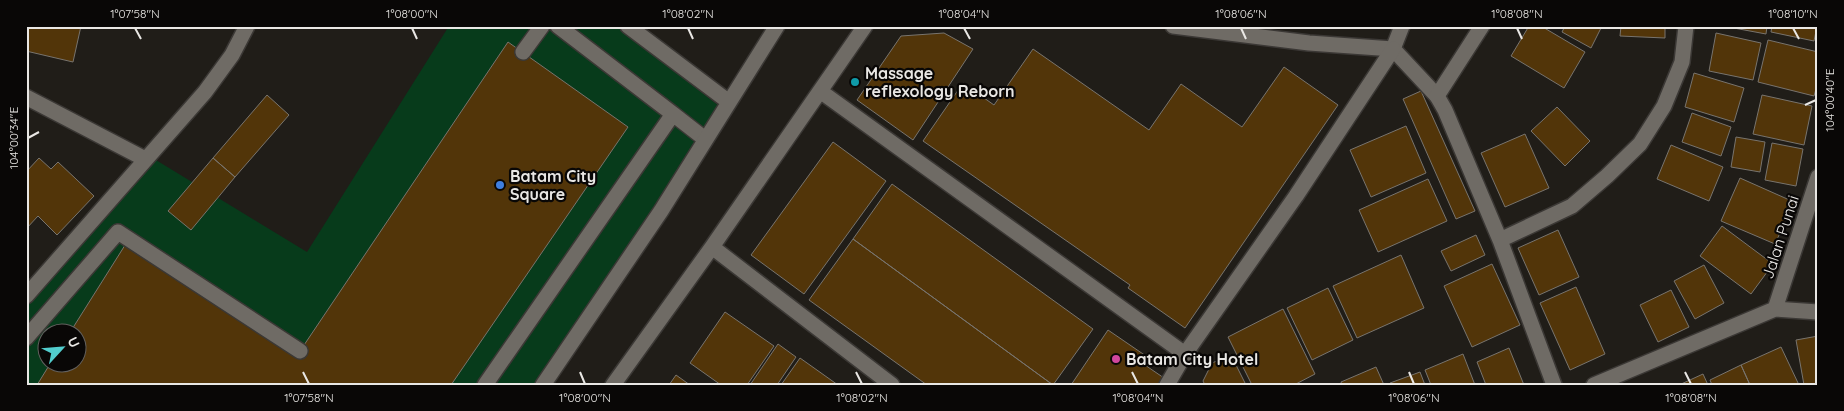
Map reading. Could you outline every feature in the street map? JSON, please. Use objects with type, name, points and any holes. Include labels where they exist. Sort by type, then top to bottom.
[{"type":"street","points":[[26,296],[205,92],[232,55],[248,26]]},
{"type":"street","points":[[522,52],[542,26]]},
{"type":"street","points":[[558,26],[705,140]]},
{"type":"street","points":[[628,26],[729,102]]},
{"type":"street","points":[[543,385],[660,211],[777,26]]},
{"type":"street","points":[[613,385],[712,247],[865,26]]},
{"type":"street","points":[[1174,26],[1309,43],[1393,49],[1437,96],[1445,110],[1500,240],[1554,385]]},
{"type":"street","points":[[1167,385],[1185,354],[1296,196],[1393,49],[1402,26]]},
{"type":"street","points":[[1437,96],[1482,26]]},
{"type":"street","points":[[1500,240],[1572,206],[1640,144],[1664,106],[1682,62],[1686,26]]},
{"type":"street","points":[[820,91],[1185,354]]},
{"type":"street","points":[[26,97],[145,159]]},
{"type":"street","points":[[485,385],[673,114]]},
{"type":"street","name":"Jalan Punai","points":[[1775,309],[1818,177]]},
{"type":"street","points":[[26,338],[118,232],[300,351]]},
{"type":"street","points":[[712,247],[892,385]]},
{"type":"street","points":[[1594,385],[1775,309],[1818,312]]},
{"type":"green space","points":[[449,26],[616,26],[723,109],[537,385],[26,385],[26,296],[151,157],[307,252]]},
{"type":"building","points":[[26,26],[81,26],[73,62],[26,51]]},
{"type":"building","points":[[1529,26],[1541,26],[1585,52],[1564,88],[1511,56]]},
{"type":"building","points":[[1565,26],[1602,26],[1591,48],[1562,32]]},
{"type":"building","points":[[1621,26],[1665,26],[1665,38],[1620,36]]},
{"type":"building","points":[[1723,26],[1767,26],[1766,34]]},
{"type":"building","points":[[1772,26],[1817,26],[1814,41],[1771,32]]},
{"type":"building","points":[[944,33],[973,49],[913,140],[857,100],[901,36]]},
{"type":"building","points":[[1716,33],[1761,43],[1753,80],[1709,71]]},
{"type":"building","points":[[1768,40],[1818,52],[1818,82],[1814,96],[1758,82]]},
{"type":"building","name":"Batam City Square","points":[[508,42],[628,127],[451,385],[37,385],[44,374],[88,374],[88,324],[75,324],[127,242],[298,354]]},
{"type":"building","points":[[1033,49],[1149,130],[1181,84],[1242,127],[1284,67],[1338,105],[1185,328],[1128,288],[1130,285],[923,141],[963,83],[994,105]]},
{"type":"building","points":[[1694,73],[1744,88],[1734,122],[1685,107]]},
{"type":"building","points":[[1421,91],[1475,211],[1456,219],[1403,99]]},
{"type":"building","points":[[267,95],[289,115],[235,177],[213,158]]},
{"type":"building","points":[[1762,95],[1812,106],[1804,145],[1753,134]]},
{"type":"building","points":[[1557,107],[1590,141],[1565,166],[1531,131]]},
{"type":"building","points":[[1692,113],[1731,127],[1721,156],[1682,142]]},
{"type":"building","points":[[1406,126],[1426,173],[1371,197],[1350,150]]},
{"type":"building","points":[[1525,134],[1549,188],[1505,207],[1481,153]]},
{"type":"building","points":[[1736,137],[1765,142],[1760,172],[1731,167]]},
{"type":"building","points":[[833,142],[886,181],[804,294],[751,255]]},
{"type":"building","points":[[1772,143],[1803,149],[1796,186],[1765,180]]},
{"type":"building","points":[[1671,145],[1723,167],[1709,201],[1657,179]]},
{"type":"building","points":[[39,158],[51,169],[58,162],[94,196],[57,235],[38,216],[26,229],[26,172]]},
{"type":"building","points":[[213,158],[235,177],[191,230],[168,211]]},
{"type":"building","points":[[1740,178],[1794,202],[1775,244],[1721,221]]},
{"type":"building","points":[[1428,179],[1447,221],[1378,252],[1359,210]]},
{"type":"building","points":[[892,184],[1093,329],[1053,385],[853,239]]},
{"type":"building","points":[[1722,226],[1773,264],[1751,294],[1700,256]]},
{"type":"building","points":[[1558,230],[1579,277],[1539,295],[1518,248]]},
{"type":"building","points":[[1476,235],[1485,255],[1451,271],[1441,251]]},
{"type":"building","points":[[853,239],[1053,385],[927,385],[809,300]]},
{"type":"building","points":[[1401,255],[1424,308],[1357,338],[1333,286]]},
{"type":"building","points":[[1492,264],[1520,325],[1472,347],[1444,286]]},
{"type":"building","points":[[1704,265],[1724,303],[1695,319],[1674,281]]},
{"type":"building","points":[[1576,287],[1605,354],[1570,370],[1540,303]]},
{"type":"building","points":[[1328,288],[1353,340],[1312,360],[1287,308]]},
{"type":"building","points":[[1671,290],[1689,327],[1658,342],[1640,305]]},
{"type":"building","points":[[1283,309],[1315,374],[1294,385],[1252,385],[1228,337]]},
{"type":"building","points":[[725,312],[774,346],[747,385],[721,385],[690,363]]},
{"type":"building","name":"Batam City Hotel","points":[[1108,330],[1146,356],[1142,363],[1164,378],[1159,385],[1071,385]]},
{"type":"building","points":[[1818,336],[1818,385],[1804,385],[1796,340]]},
{"type":"building","points":[[778,344],[796,357],[777,385],[750,385]]},
{"type":"building","points":[[1781,347],[1799,385],[1750,385],[1741,365]]},
{"type":"building","points":[[1509,348],[1524,385],[1486,385],[1477,362]]},
{"type":"building","points":[[1463,354],[1475,385],[1431,385],[1425,370]]},
{"type":"building","points":[[1231,355],[1246,385],[1205,385],[1203,381],[1212,363]]},
{"type":"building","points":[[800,358],[838,385],[781,385]]},
{"type":"building","points":[[1741,365],[1750,385],[1712,385],[1710,380]]},
{"type":"building","points":[[1376,367],[1384,385],[1342,385],[1341,382]]},
{"type":"building","points":[[1420,372],[1425,385],[1390,385],[1390,383]]},
{"type":"building","points":[[1703,374],[1708,385],[1679,385]]},
{"type":"building","points":[[676,375],[690,385],[669,385]]},
{"type":"place","name":"Massage reflexology Reborn","points":[[855,82]]},
{"type":"place","name":"Batam City Square","points":[[500,185]]},
{"type":"place","name":"Batam City Hotel","points":[[1116,359]]}]
